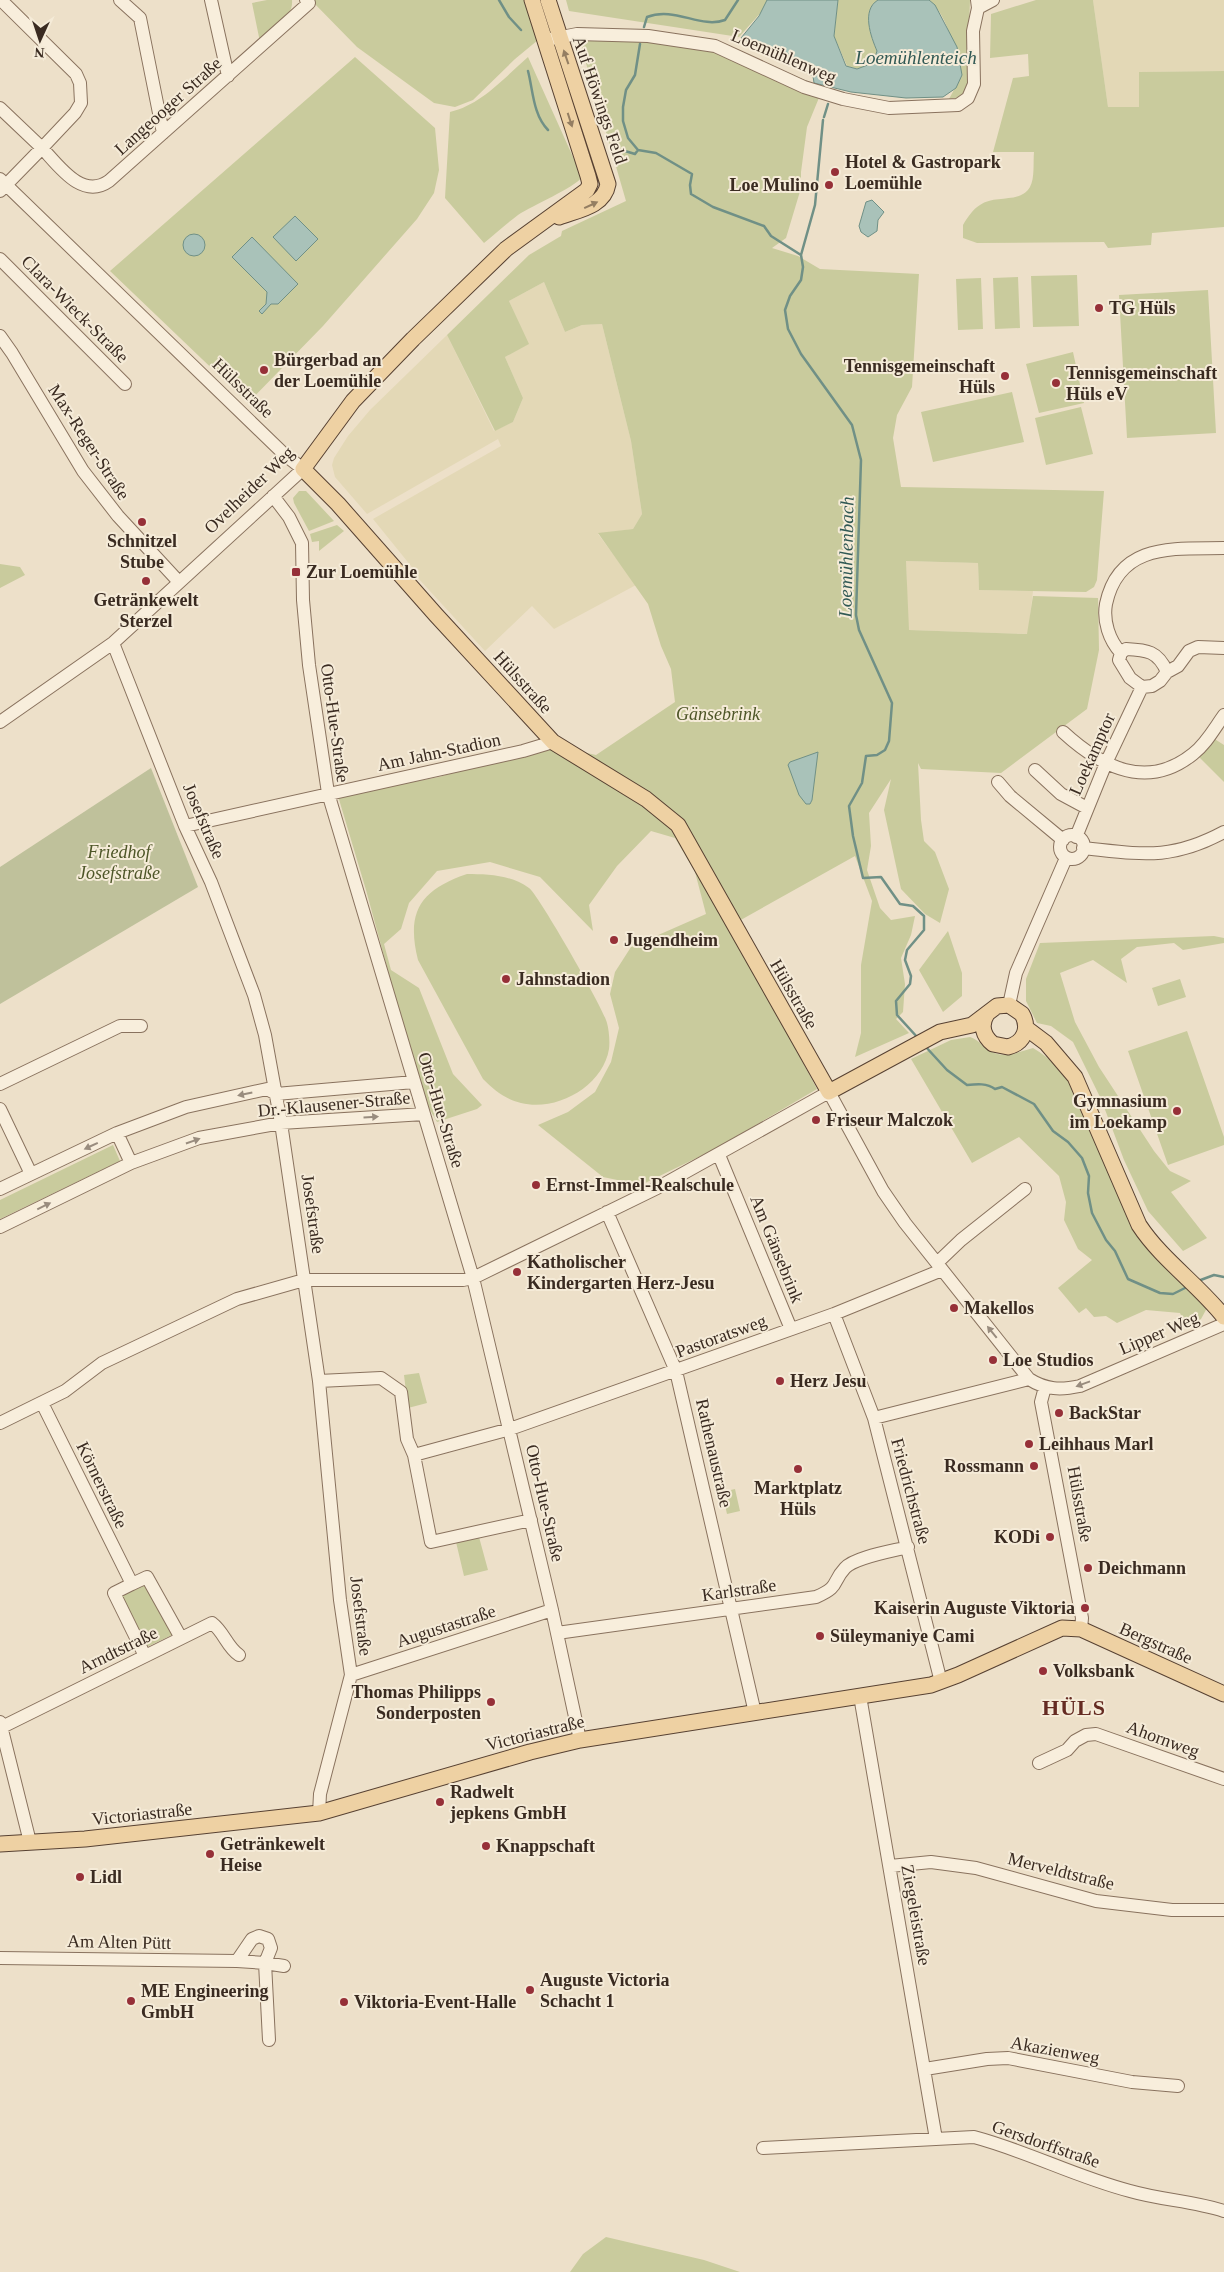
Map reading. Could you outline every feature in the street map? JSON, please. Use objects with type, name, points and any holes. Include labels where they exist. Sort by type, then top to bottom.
[{"type":"main road","name":"Auf Höwings Feld","points":[[532,0],[551,39],[608,184],[605,196],[596,203],[545,221]]},
{"type":"main road","name":"Auf Höwings Feld","points":[[548,0],[551,39]]},
{"type":"main road","name":"Ovelheider Weg","points":[[303,469],[353,401],[380,372],[506,249],[545,221]]},
{"type":"main road","name":"Hülsstraße","points":[[303,469],[553,742],[646,800],[678,825],[828,1092]]},
{"type":"main road","points":[[978,1028],[987,1014],[997,1006],[1009,1005],[1022,1014],[1026,1028],[1046,1044],[1075,1077],[1139,1226],[1149,1241],[1213,1303],[1224,1317]]},
{"type":"main road","points":[[828,1092],[930,1036],[940,1032],[978,1028]]},
{"type":"main road","points":[[978,1028],[988,1041],[997,1047],[1008,1048],[1018,1043],[1032,1041],[1046,1044]]},
{"type":"main road","points":[[1018,1043],[1026,1028]]},
{"type":"main road","name":"Victoriastraße","points":[[0,1844],[85,1839],[319,1813],[530,1752],[580,1740],[941,1682],[1062,1628],[1076,1628]]},
{"type":"main road","name":"Bergstraße","points":[[1076,1628],[1224,1694]]},
{"type":"street","points":[[1,0],[76,74],[80,83],[81,103],[75,113],[42,148],[2,185]]},
{"type":"street","points":[[120,0],[140,18]]},
{"type":"street","points":[[134,0],[140,18],[163,133]]},
{"type":"street","points":[[211,0],[228,76]]},
{"type":"street","name":"Langeooger Straße","points":[[0,108],[76,182],[93,188],[103,186],[308,3],[306,0]]},
{"type":"street","points":[[978,4],[993,0]]},
{"type":"street","name":"Loemühlenweg","points":[[551,39],[576,34],[648,36],[715,46],[804,86],[843,99],[889,108],[958,105],[968,98],[974,84],[973,31],[978,4]]},
{"type":"street","name":"Hülsstraße","points":[[2,185],[285,455],[303,469]]},
{"type":"street","name":"Clara-Wieck-Straße","points":[[0,259],[125,384]]},
{"type":"street","name":"Max-Reger-Straße","points":[[0,336],[83,471],[118,516],[179,582]]},
{"type":"street","name":"Ovelheider Weg","points":[[0,722],[113,643],[303,469]]},
{"type":"street","name":"Otto-Hue-Straße","points":[[273,496],[289,516],[302,543],[303,600],[309,665],[328,793],[473,1278],[558,1633],[580,1740]]},
{"type":"street","points":[[1121,653],[1112,643],[1106,621],[1106,607],[1114,581],[1123,569],[1136,558],[1157,550],[1224,548]]},
{"type":"street","name":"Josefstraße","points":[[113,643],[185,826],[211,882],[254,995],[265,1035],[276,1094],[319,1381],[340,1600],[351,1675],[320,1794],[319,1813]]},
{"type":"street","points":[[1167,672],[1162,660],[1153,653],[1126,648],[1121,653],[1119,660],[1130,678],[1142,687],[1152,686],[1160,681],[1167,672],[1178,666],[1189,651],[1198,647],[1224,648]]},
{"type":"street","name":"Loekamptor","points":[[1076,837],[1106,763],[1142,687]]},
{"type":"street","points":[[1064,732],[1084,751],[1106,763],[1138,773],[1159,772],[1193,754],[1206,741],[1224,715]]},
{"type":"street","name":"Am Jahn-Stadion","points":[[185,826],[328,793],[523,752],[553,742]]},
{"type":"street","points":[[1035,770],[1062,794],[1087,808]]},
{"type":"street","points":[[998,782],[1010,796],[1063,840]]},
{"type":"street","points":[[1084,848],[1138,854],[1164,853],[1189,848],[1224,832]]},
{"type":"street","points":[[1067,837],[1076,837],[1082,841],[1084,848],[1078,858],[1066,858],[1061,852],[1063,840],[1067,837]]},
{"type":"street","points":[[1009,1005],[1016,973],[1066,858]]},
{"type":"street","points":[[0,1084],[120,1026],[141,1026]]},
{"type":"street","name":"Dr.-Klausener-Straße","points":[[0,1189],[118,1134],[186,1107],[267,1089],[276,1094],[414,1082]]},
{"type":"street","points":[[0,1423],[65,1391],[102,1363],[236,1299],[304,1280],[463,1280],[473,1278],[719,1155],[828,1092]]},
{"type":"street","name":"Hülsstraße","points":[[828,1092],[883,1191],[939,1267],[1029,1378],[1048,1388],[1041,1402],[1082,1618],[1076,1628]]},
{"type":"street","points":[[0,1109],[31,1174]]},
{"type":"street","name":"Dr.-Klausener-Straße","points":[[0,1227],[131,1163],[198,1138],[281,1123],[424,1114]]},
{"type":"street","points":[[118,1134],[131,1163]]},
{"type":"street","name":"Am Gänsebrink","points":[[719,1155],[791,1329]]},
{"type":"street","points":[[939,1267],[961,1240],[1025,1189]]},
{"type":"street","name":"Rathenaustraße","points":[[607,1212],[676,1371],[755,1713]]},
{"type":"street","name":"Pastoratsweg","points":[[414,1455],[510,1429],[676,1371],[834,1314],[939,1267]]},
{"type":"street","name":"Friedrichstraße","points":[[834,1314],[874,1418],[941,1682]]},
{"type":"street","name":"Lipper Weg","points":[[1048,1388],[1062,1390],[1080,1386],[1224,1324]]},
{"type":"street","points":[[319,1381],[381,1378],[401,1392],[407,1439],[414,1455],[431,1542],[531,1520]]},
{"type":"street","points":[[874,1418],[1029,1378]]},
{"type":"street","name":"Körnerstraße","points":[[42,1403],[132,1584]]},
{"type":"street","name":"Karlstraße","points":[[558,1633],[816,1597],[832,1590],[845,1567],[857,1561],[908,1547]]},
{"type":"street","points":[[145,1656],[114,1593],[132,1584],[147,1578],[181,1638]]},
{"type":"street","name":"Augustastraße","points":[[351,1675],[552,1610]]},
{"type":"street","name":"Arndtstraße","points":[[1,1724],[212,1624],[220,1629],[232,1650],[239,1654]]},
{"type":"street","name":"Ziegeleistraße","points":[[860,1696],[936,2139]]},
{"type":"street","points":[[1,1724],[30,1842]]},
{"type":"street","name":"Ahornweg","points":[[1039,1763],[1067,1750],[1075,1741],[1086,1735],[1096,1734],[1224,1779]]},
{"type":"street","name":"Merveldtstraße","points":[[890,1866],[932,1862],[1017,1878],[1096,1901],[1172,1910],[1224,1910]]},
{"type":"street","points":[[237,1961],[247,1945],[259,1936],[268,1939],[271,1948],[265,1963],[269,2040]]},
{"type":"street","name":"Am Alten Pütt","points":[[0,1958],[237,1961],[284,1966]]},
{"type":"street","name":"Akazienweg","points":[[925,2069],[987,2059],[1008,2058],[1132,2082],[1178,2086]]},
{"type":"street","name":"Gersdorffstraße","points":[[763,2148],[974,2137],[1007,2146],[1069,2172],[1131,2192],[1224,2211]]},
{"type":"shaded area","points":[[1093,0],[1224,0],[1224,71],[1139,72],[1139,107],[1108,107]]},
{"type":"shaded area","points":[[544,282],[565,332],[582,325],[602,324],[631,441],[642,514],[633,529],[598,534],[636,585],[554,629],[532,606],[485,651],[418,578],[411,566],[373,519],[501,446],[498,439],[367,514],[335,477],[332,465],[334,458],[348,436],[370,410],[447,335],[494,431],[513,422],[523,398],[505,357],[528,344],[509,301]]},
{"type":"shaded area","points":[[906,561],[978,563],[979,590],[1033,591],[1028,634],[908,630]]},
{"type":"green space","points":[[267,0],[292,0],[292,7],[290,13],[281,24],[260,42],[252,3]]},
{"type":"green space","points":[[311,0],[526,0],[538,40],[515,59],[473,100],[455,107],[434,103],[357,47]]},
{"type":"green space","points":[[566,0],[772,0],[739,37],[569,11]]},
{"type":"green space","points":[[838,0],[878,0],[873,4],[869,17],[870,31],[877,51],[873,63],[857,69],[847,66],[834,36]]},
{"type":"green space","points":[[929,0],[970,0],[967,88],[962,95],[955,98],[949,99],[962,75],[946,25],[936,7]]},
{"type":"green space","points":[[1036,0],[1093,0],[1108,107],[1139,107],[1139,72],[1224,71],[1224,227],[1152,233],[1151,245],[1108,248],[1104,242],[977,243],[963,238],[963,225],[977,207],[993,200],[1020,195],[1026,192],[1032,183],[1034,152],[993,152],[1013,78],[1029,76],[1028,54],[990,58],[991,14]]},
{"type":"green space","name":"Gänsebrink","points":[[579,39],[657,41],[711,46],[788,79],[791,74],[823,88],[807,127],[801,172],[801,188],[786,238],[772,248],[798,256],[820,269],[919,274],[912,387],[897,415],[893,438],[901,487],[1104,491],[1097,580],[1094,587],[1086,592],[979,590],[978,563],[906,561],[909,630],[1027,634],[1033,596],[1098,598],[1099,650],[1087,709],[1001,773],[921,769],[918,763],[924,841],[935,852],[949,889],[940,923],[925,914],[901,889],[884,810],[891,779],[869,813],[871,846],[867,870],[880,908],[891,920],[915,916],[911,935],[901,958],[905,984],[903,1012],[896,1019],[909,1033],[855,1057],[861,1033],[861,965],[872,901],[855,856],[730,926],[817,1089],[715,1149],[641,1185],[603,1177],[538,1125],[568,1112],[595,1092],[611,1062],[619,1028],[610,994],[615,972],[631,947],[706,914],[695,872],[675,838],[651,831],[617,866],[589,905],[593,931],[540,877],[490,862],[437,871],[409,903],[401,929],[384,944],[391,970],[419,988],[453,1074],[482,1105],[477,1109],[437,1122],[422,1096],[366,890],[338,796],[439,777],[551,745],[596,755],[675,702],[671,669],[661,646],[648,604],[598,533],[633,529],[642,514],[631,441],[602,324],[582,325],[565,332],[544,282],[509,301],[529,344],[505,357],[523,398],[513,422],[495,431],[447,335],[529,255],[561,236],[562,231],[626,201]],"holes":[[[818,755],[812,800],[810,804],[790,762]]]},
{"type":"green space","points":[[355,57],[435,128],[439,170],[434,193],[417,219],[323,326],[248,403],[110,271]]},
{"type":"green space","points":[[528,57],[582,177],[571,186],[518,215],[484,243],[445,198],[450,112],[482,97]]},
{"type":"green space","points":[[1077,275],[1079,326],[1033,327],[1031,276]]},
{"type":"green space","points":[[1018,277],[1020,328],[995,329],[993,278]]},
{"type":"green space","points":[[981,278],[983,329],[958,330],[956,279]]},
{"type":"green space","points":[[1208,290],[1216,433],[1127,438],[1119,295]]},
{"type":"green space","name":"Tennisgemeinschaft Hüls eV","points":[[1073,352],[1084,403],[1039,413],[1026,364]]},
{"type":"green space","points":[[1012,392],[1024,442],[933,462],[921,412]]},
{"type":"green space","points":[[1081,407],[1093,454],[1046,465],[1035,418]]},
{"type":"green space","points":[[299,491],[306,491],[334,521],[309,531],[294,503],[293,498]]},
{"type":"green space","points":[[337,525],[344,531],[319,551],[319,541],[312,542],[310,534]]},
{"type":"green space","points":[[0,564],[20,567],[25,575],[0,588]]},
{"type":"green space","points":[[1213,738],[1224,745],[1224,782],[1198,756]]},
{"type":"green space","name":"Friedhof Josefstraße","points":[[151,768],[198,887],[0,1004],[0,867]]},
{"type":"green space","name":"Jahnstadion","points":[[467,874],[507,878],[529,888],[557,930],[603,1013],[608,1026],[609,1040],[609,1049],[605,1062],[598,1074],[588,1085],[563,1100],[535,1105],[521,1103],[505,1097],[487,1083],[483,1079],[418,960],[414,929],[420,905],[438,887]]},
{"type":"green space","points":[[948,931],[962,973],[962,996],[943,1012],[919,970]]},
{"type":"green space","points":[[1214,936],[1224,938],[1224,943],[1183,950],[1174,943],[1137,947],[1121,959],[1127,983],[1093,960],[1060,973],[1075,1022],[1099,1067],[1154,1151],[1170,1171],[1191,1181],[1171,1192],[1207,1238],[1183,1251],[1148,1211],[1124,1160],[1101,1099],[1073,1042],[1051,1026],[1037,1023],[1026,1001],[1026,979],[1040,943]]},
{"type":"green space","points":[[1180,979],[1186,997],[1158,1006],[1152,988]]},
{"type":"green space","points":[[1187,1031],[1224,1137],[1224,1145],[1168,1165],[1128,1051]]},
{"type":"green space","points":[[970,1037],[990,1051],[1000,1054],[1006,1055],[1033,1048],[1051,1061],[1061,1072],[1075,1091],[1146,1246],[1172,1275],[1207,1308],[1201,1319],[1187,1328],[1180,1313],[1146,1310],[1117,1323],[1106,1316],[1094,1317],[1086,1308],[1079,1313],[1058,1288],[1092,1260],[1078,1249],[1064,1220],[1066,1202],[1059,1176],[1019,1137],[972,1163],[911,1059],[951,1040]]},
{"type":"green space","points":[[113,1145],[120,1161],[0,1219],[0,1200]]},
{"type":"green space","points":[[419,1373],[427,1403],[408,1408],[404,1375]]},
{"type":"green space","points":[[735,1489],[740,1511],[727,1514],[722,1492]]},
{"type":"green space","points":[[479,1537],[488,1570],[464,1576],[456,1542]]},
{"type":"green space","points":[[147,1583],[174,1634],[147,1647],[120,1595]]},
{"type":"green space","points":[[606,2237],[704,2260],[740,2272],[570,2272],[583,2254]]},
{"type":"water","name":"Loemühlenteich","points":[[767,0],[838,0],[834,36],[846,66],[857,69],[873,63],[877,51],[869,24],[870,10],[873,4],[878,0],[929,0],[935,5],[957,47],[962,75],[956,88],[943,97],[906,98],[851,92],[814,83],[813,76],[741,38],[759,16]]},
{"type":"water","points":[[872,200],[884,212],[878,220],[877,231],[868,237],[861,232],[859,226],[866,202]]},
{"type":"water","points":[[295,216],[318,239],[296,261],[273,237]]},
{"type":"water","points":[[194,234],[202,237],[205,245],[202,253],[194,256],[186,253],[183,245],[186,237]]},
{"type":"water","points":[[252,237],[298,284],[278,304],[271,304],[262,314],[259,311],[266,304],[267,292],[232,257]]},
{"type":"water","points":[[818,752],[812,800],[810,804],[806,804],[799,795],[788,765],[790,762]]},
{"type":"waterway","points":[[499,0],[509,17],[521,30]]},
{"type":"waterway","name":"Loemühlenbach","points":[[644,27],[647,17],[657,14],[677,15],[706,22],[725,20],[738,0]]},
{"type":"waterway","name":"Loemühlenbach","points":[[640,44],[635,75],[626,90],[623,107],[623,121],[628,138],[638,150],[656,153],[692,174],[691,194],[713,207],[764,226],[771,236],[801,255]]},
{"type":"waterway","points":[[528,71],[536,110],[548,130]]},
{"type":"waterway","name":"Loemühlenbach","points":[[824,117],[828,104]]},
{"type":"waterway","name":"Loemühlenbach","points":[[823,120],[815,205],[801,255],[803,267],[801,280],[790,296],[785,310],[788,329],[801,354],[852,425],[861,460],[856,615],[859,630],[892,703],[889,741],[885,750],[877,755],[866,756],[862,783],[849,806],[853,836],[863,878],[881,877],[900,904],[913,906],[924,916],[924,930],[907,950],[905,960],[911,976],[910,984],[896,1001],[897,1015],[918,1038]]},
{"type":"waterway","points":[[625,151],[635,154],[638,150]]},
{"type":"waterway","name":"Loemühlenbach","points":[[925,1046],[947,1070],[967,1085],[978,1084],[995,1089],[1002,1087],[1034,1104],[1053,1131],[1068,1142],[1082,1158],[1089,1176],[1088,1193],[1092,1213],[1106,1240],[1115,1251],[1128,1279],[1160,1293],[1173,1294],[1187,1287]]},
{"type":"waterway","name":"Loemühlenbach","points":[[1198,1281],[1214,1275],[1224,1277]]},
{"type":"place","name":"Hotel & Gastropark Loemühle","points":[[835,172]]},
{"type":"place","name":"Loe Mulino","points":[[829,185]]},
{"type":"place","name":"TG Hüls","points":[[1099,308]]},
{"type":"place","name":"Bürgerbad an der Loemühle","points":[[264,370]]},
{"type":"place","name":"Tennisgemeinschaft Hüls","points":[[1005,376]]},
{"type":"place","name":"Tennisgemeinschaft Hüls eV","points":[[1056,383]]},
{"type":"place","name":"Schnitzel Stube","points":[[142,522]]},
{"type":"place","name":"Zur Loemühle","points":[[296,572]]},
{"type":"place","name":"Getränkewelt Sterzel","points":[[146,581]]},
{"type":"place","name":"Jugendheim","points":[[614,940]]},
{"type":"place","name":"Jahnstadion","points":[[506,979]]},
{"type":"place","name":"Gymnasium im Loekamp","points":[[1177,1111]]},
{"type":"place","name":"Friseur Malczok","points":[[816,1120]]},
{"type":"place","name":"Ernst-Immel-Realschule","points":[[536,1185]]},
{"type":"place","name":"Katholischer Kindergarten Herz-Jesu","points":[[517,1272]]},
{"type":"place","name":"Makellos","points":[[954,1308]]},
{"type":"place","name":"Loe Studios","points":[[993,1360]]},
{"type":"place","name":"Herz Jesu","points":[[780,1381]]},
{"type":"place","name":"BackStar","points":[[1059,1413]]},
{"type":"place","name":"Leihhaus Marl","points":[[1029,1444]]},
{"type":"place","name":"Rossmann","points":[[1034,1466]]},
{"type":"place","name":"Marktplatz Hüls","points":[[798,1469]]},
{"type":"place","name":"KODi","points":[[1050,1537]]},
{"type":"place","name":"Deichmann","points":[[1088,1568]]},
{"type":"place","name":"Kaiserin Auguste Viktoria","points":[[1085,1608]]},
{"type":"place","name":"Süleymaniye Cami","points":[[820,1636]]},
{"type":"place","name":"Volksbank","points":[[1043,1671]]},
{"type":"place","name":"Thomas Philipps Sonderposten","points":[[491,1702]]},
{"type":"place","name":"Radwelt jepkens GmbH","points":[[440,1802]]},
{"type":"place","name":"Knappschaft","points":[[486,1846]]},
{"type":"place","name":"Getränkewelt Heise","points":[[210,1854]]},
{"type":"place","name":"Lidl","points":[[80,1877]]},
{"type":"place","name":"Auguste Victoria Schacht 1","points":[[530,1990]]},
{"type":"place","name":"ME Engineering GmbH","points":[[131,2001]]},
{"type":"place","name":"Viktoria-Event-Halle","points":[[344,2002]]},
{"type":"district","name":"HÜLS","points":[[1074,1707]]}]
